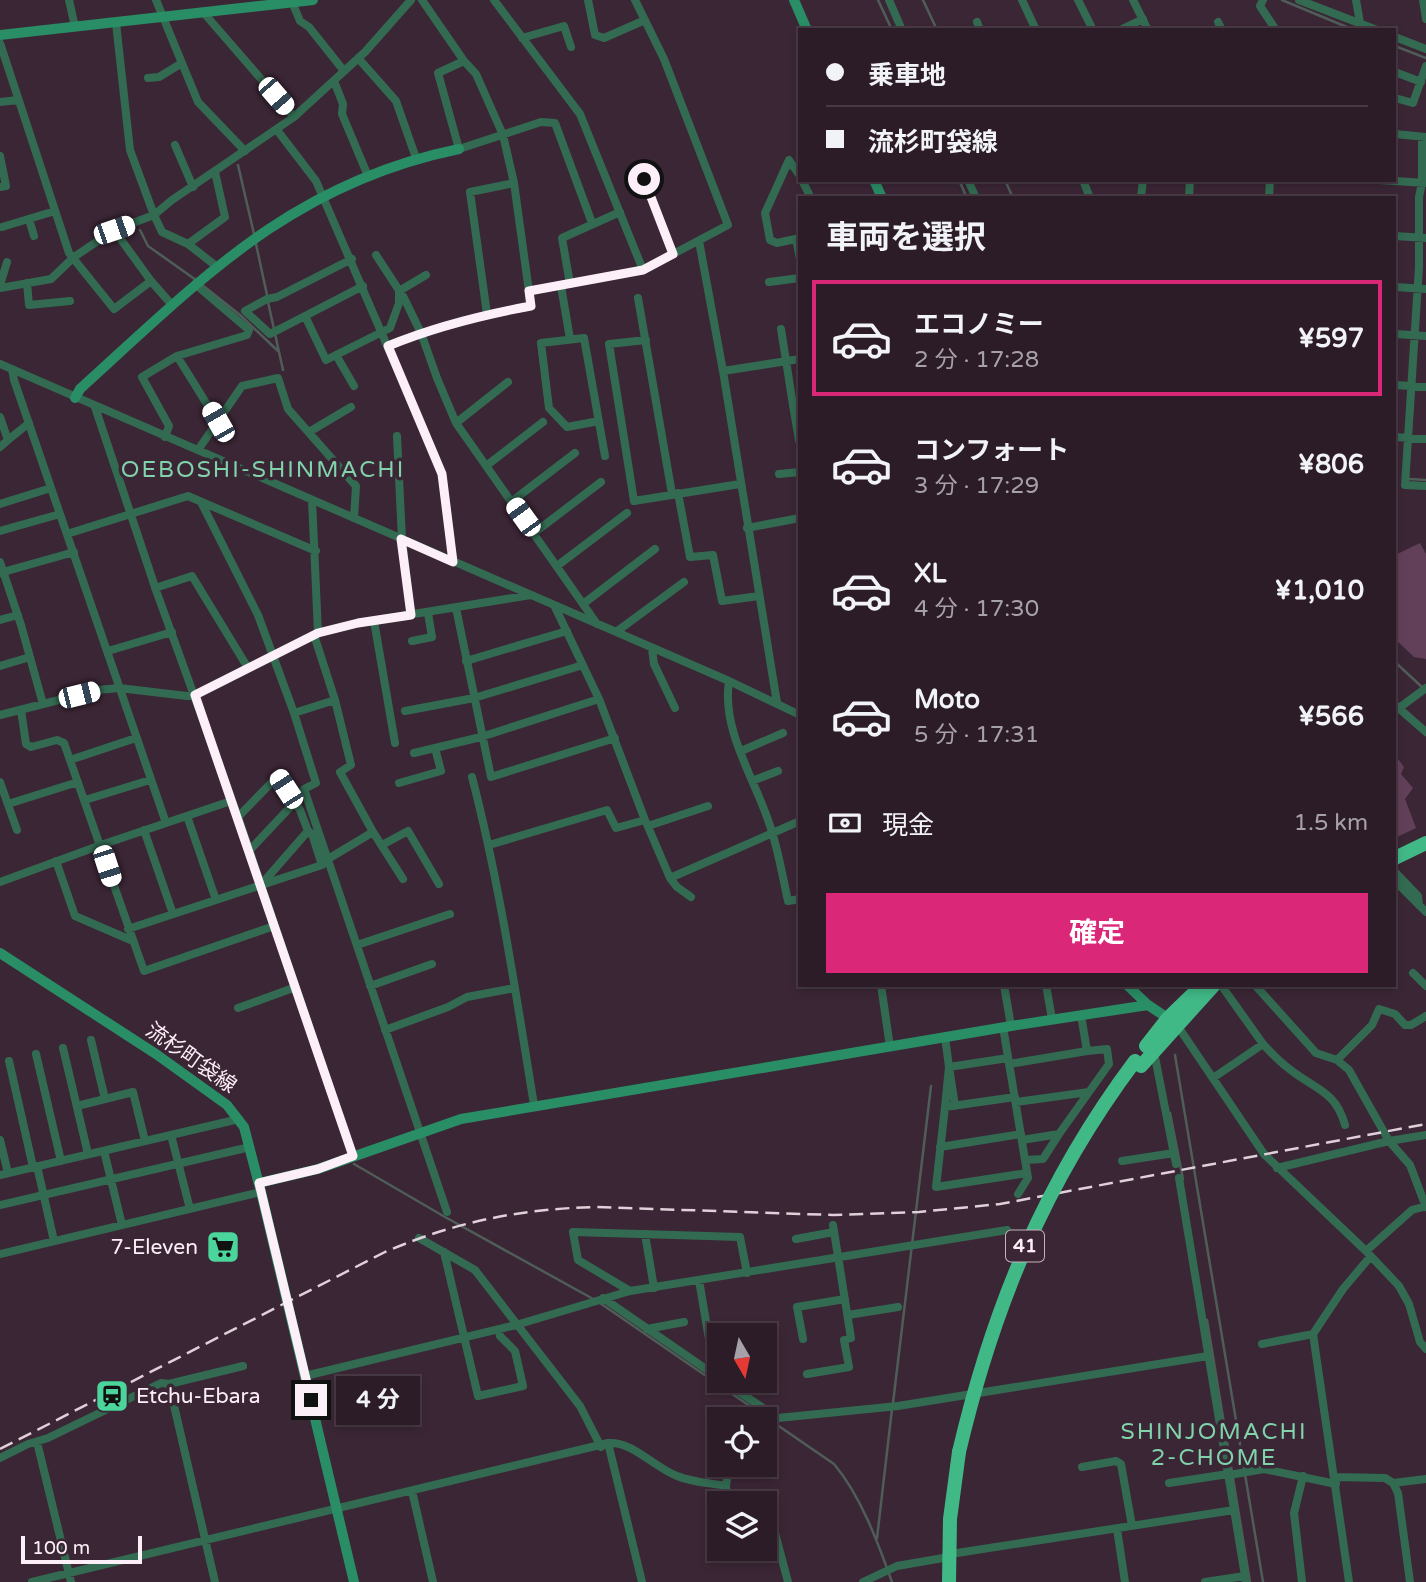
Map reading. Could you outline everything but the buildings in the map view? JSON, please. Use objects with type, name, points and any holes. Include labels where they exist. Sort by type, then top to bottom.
[{"type":"highway","points":[[1396,847],[1426,832]]},
{"type":"highway","points":[[1396,858],[1426,843]]},
{"type":"highway","name":"41","points":[[957,1582],[953,1555],[952,1498],[979,1377],[1023,1251],[1045,1202],[1105,1101],[1200,987]]},
{"type":"highway","name":"41","points":[[1138,1064],[1154,1052],[1173,1022],[1212,987]]},
{"type":"highway","name":"41","points":[[949,1582],[953,1555]]},
{"type":"street","points":[[156,0],[198,102],[245,151]]},
{"type":"street","points":[[0,35],[313,0]]},
{"type":"street","points":[[7,262],[0,287],[51,279],[74,257],[114,230],[154,215],[294,117],[358,58],[411,0]]},
{"type":"street","points":[[388,346],[421,333],[487,314],[531,306],[514,183],[503,135],[476,74],[422,0]]},
{"type":"street","points":[[494,0],[580,114],[643,270]]},
{"type":"street","points":[[588,0],[595,35],[604,38],[645,20]]},
{"type":"street","points":[[529,291],[643,270],[728,225],[676,89],[635,0]]},
{"type":"street","points":[[794,0],[806,28]]},
{"type":"street","points":[[889,0],[901,28]]},
{"type":"street","points":[[1022,0],[1035,28]]},
{"type":"street","points":[[1078,0],[1092,28]]},
{"type":"street","points":[[1133,0],[1147,28]]},
{"type":"street","points":[[1263,0],[1260,6],[1275,28]]},
{"type":"street","points":[[1299,0],[1372,28]]},
{"type":"street","points":[[1356,0],[1360,23]]},
{"type":"street","points":[[1423,0],[1426,19]]},
{"type":"street","points":[[70,1],[75,27]]},
{"type":"street","points":[[292,2],[300,21],[309,27],[344,71]]},
{"type":"street","points":[[203,12],[294,117]]},
{"type":"street","points":[[1124,28],[1143,19]]},
{"type":"street","points":[[116,23],[130,150],[154,215],[162,232],[188,244],[216,266]]},
{"type":"street","points":[[522,38],[564,26],[571,47]]},
{"type":"street","points":[[1396,37],[1426,50]]},
{"type":"street","points":[[0,43],[69,253],[114,309],[151,281]]},
{"type":"street","points":[[358,58],[396,101],[416,158]]},
{"type":"street","points":[[459,149],[438,73],[464,61]]},
{"type":"street","points":[[148,78],[159,77],[182,63]]},
{"type":"street","points":[[1396,99],[1413,103],[1426,66]]},
{"type":"street","points":[[1396,72],[1421,82]]},
{"type":"street","points":[[334,81],[343,104],[342,114],[368,176]]},
{"type":"street","points":[[0,102],[18,100]]},
{"type":"street","points":[[75,398],[80,389],[195,284],[259,234],[323,196],[416,158],[459,149],[541,122],[555,123],[592,223]]},
{"type":"street","points":[[277,130],[316,181],[352,259],[442,474],[453,562]]},
{"type":"street","points":[[1396,135],[1424,137],[1424,183],[1419,197],[1423,238],[1416,289],[1405,485],[1426,486]]},
{"type":"street","points":[[174,145],[192,187]]},
{"type":"street","points":[[0,156],[6,186],[0,187]]},
{"type":"street","points":[[798,174],[789,160],[765,213],[770,240],[777,243],[798,238]]},
{"type":"street","points":[[188,244],[225,217],[215,172]]},
{"type":"street","points":[[644,179],[673,254]]},
{"type":"street","points":[[1396,181],[1424,183]]},
{"type":"street","points":[[487,314],[470,192],[514,183]]},
{"type":"street","points":[[2,227],[55,211]]},
{"type":"street","points":[[570,338],[562,238],[620,212]]},
{"type":"street","points":[[29,219],[34,236]]},
{"type":"street","points":[[114,230],[172,305]]},
{"type":"street","points":[[1396,236],[1423,238]]},
{"type":"street","points":[[699,241],[777,704]]},
{"type":"street","points":[[376,255],[421,333],[456,423],[597,624]]},
{"type":"street","points":[[352,259],[245,311],[270,334],[363,286]]},
{"type":"street","points":[[398,291],[426,275]]},
{"type":"street","points":[[769,282],[798,278]]},
{"type":"street","points":[[27,283],[29,305],[71,302]]},
{"type":"street","points":[[164,437],[169,426],[142,377],[177,356],[247,335],[248,330],[195,284]]},
{"type":"street","points":[[1396,287],[1426,289]]},
{"type":"street","points":[[305,316],[327,360],[390,328],[396,313],[398,291]]},
{"type":"street","points":[[638,298],[675,493],[690,557],[713,555],[722,601],[759,596]]},
{"type":"street","points":[[781,329],[798,428]]},
{"type":"street","points":[[1396,334],[1426,336]]},
{"type":"street","points":[[599,421],[567,426],[549,408],[541,343],[584,338],[606,456]]},
{"type":"street","points":[[646,340],[609,345],[634,501],[740,484]]},
{"type":"street","points":[[336,355],[354,386]]},
{"type":"street","points":[[177,356],[218,422]]},
{"type":"street","points":[[723,371],[798,359]]},
{"type":"street","points":[[0,364],[729,681],[798,714]]},
{"type":"street","points":[[12,369],[166,823]]},
{"type":"street","points":[[198,450],[243,386],[278,378],[288,409],[356,486],[354,518]]},
{"type":"street","points":[[456,423],[508,382]]},
{"type":"street","points":[[1396,385],[1426,387]]},
{"type":"street","points":[[95,407],[155,588],[238,817],[353,1156]]},
{"type":"street","points":[[309,432],[351,407]]},
{"type":"street","points":[[0,417],[8,440]]},
{"type":"street","points":[[486,466],[543,422]]},
{"type":"street","points":[[0,447],[29,423]]},
{"type":"street","points":[[397,436],[401,539],[411,615]]},
{"type":"street","points":[[1396,437],[1426,439]]},
{"type":"street","points":[[512,502],[575,453]]},
{"type":"street","points":[[779,474],[798,472]]},
{"type":"street","points":[[534,533],[601,482]]},
{"type":"street","points":[[0,504],[51,488]]},
{"type":"street","points":[[67,534],[188,496],[316,551]]},
{"type":"street","points":[[312,500],[316,551],[316,634],[351,765],[340,772],[403,879]]},
{"type":"street","points":[[202,504],[242,580],[294,713],[316,783],[304,789],[326,862],[447,1212]]},
{"type":"street","points":[[557,566],[627,513]]},
{"type":"street","points":[[0,531],[60,514]]},
{"type":"street","points":[[747,528],[798,518]]},
{"type":"street","points":[[583,604],[655,549]]},
{"type":"street","points":[[2,573],[74,552]]},
{"type":"street","points":[[0,562],[43,704]]},
{"type":"street","points":[[155,588],[192,576],[248,668]]},
{"type":"street","points":[[616,632],[684,582]]},
{"type":"street","points":[[0,715],[98,690],[119,688],[195,695],[316,634],[374,621],[531,595]]},
{"type":"street","points":[[555,607],[600,699],[646,823],[670,878],[691,897]]},
{"type":"street","points":[[456,608],[491,777],[615,738]]},
{"type":"street","points":[[412,641],[432,637],[428,613]]},
{"type":"street","points":[[0,620],[18,615]]},
{"type":"street","points":[[374,621],[395,743]]},
{"type":"street","points":[[466,661],[567,631]]},
{"type":"street","points":[[108,651],[172,632]]},
{"type":"street","points":[[652,649],[654,664],[675,708]]},
{"type":"street","points":[[0,666],[30,657]]},
{"type":"street","points":[[405,711],[474,698],[583,664]]},
{"type":"street","points":[[729,681],[726,701],[741,751],[772,831],[788,901],[798,900]]},
{"type":"street","points":[[1426,688],[1397,706],[1426,732]]},
{"type":"street","points":[[414,753],[481,737],[600,699]]},
{"type":"street","points":[[294,713],[335,700]]},
{"type":"street","points":[[21,710],[26,744],[30,747],[57,740],[64,743],[144,971],[274,926]]},
{"type":"street","points":[[741,751],[783,733]]},
{"type":"street","points":[[70,760],[136,738]]},
{"type":"street","points":[[399,783],[441,771],[435,748]]},
{"type":"street","points":[[752,781],[778,771]]},
{"type":"street","points":[[238,817],[278,776],[295,802],[326,862]]},
{"type":"street","points":[[472,777],[489,845],[534,1105]]},
{"type":"street","points":[[85,800],[150,780]]},
{"type":"street","points":[[0,782],[17,830]]},
{"type":"street","points":[[8,804],[78,782]]},
{"type":"street","points":[[0,882],[232,801]]},
{"type":"street","points":[[249,851],[295,802]]},
{"type":"street","points":[[489,845],[607,810],[616,828],[708,807]]},
{"type":"street","points":[[187,816],[216,901]]},
{"type":"street","points":[[670,878],[798,822]]},
{"type":"street","points":[[144,830],[173,914]]},
{"type":"street","points":[[260,886],[308,831]]},
{"type":"street","points":[[382,845],[408,831],[439,884]]},
{"type":"street","points":[[128,929],[326,862],[373,832]]},
{"type":"street","points":[[57,861],[75,916],[133,940]]},
{"type":"street","points":[[1396,873],[1418,896],[1419,905]]},
{"type":"street","points":[[1396,882],[1426,912]]},
{"type":"street","points":[[357,946],[450,914]]},
{"type":"street","name":"流杉町袋線","points":[[0,953],[156,1054],[227,1105],[239,1119],[250,1147],[354,1582]]},
{"type":"street","points":[[370,986],[432,964]]},
{"type":"street","points":[[1413,973],[1426,986]]},
{"type":"street","points":[[238,1008],[296,987]]},
{"type":"street","points":[[881,987],[890,1047]]},
{"type":"street","points":[[1004,987],[1009,1061],[1028,1178],[1018,1194]]},
{"type":"street","points":[[1046,987],[1052,1019]]},
{"type":"street","points":[[1130,987],[1148,1005],[1173,1022],[1258,1146],[1277,1168],[1399,1286],[1409,1304],[1420,1342],[1426,1349]]},
{"type":"street","points":[[1223,987],[1263,1044],[1293,1072],[1334,1099],[1341,1110],[1345,1125]]},
{"type":"street","points":[[1257,987],[1315,1053],[1337,1060],[1349,1070],[1390,1141],[1410,1165],[1426,1207],[1412,1210],[1368,1254],[1313,1334],[1349,1582]]},
{"type":"street","points":[[385,1030],[449,1007],[467,996],[515,988]]},
{"type":"street","points":[[0,1254],[190,1209],[318,1169],[461,1119],[1007,1026],[1148,1005]]},
{"type":"street","points":[[1337,1060],[1372,1025],[1379,1009],[1395,1014],[1405,1025],[1411,1026],[1425,1021]]},
{"type":"street","points":[[1081,1015],[1087,1051]]},
{"type":"street","points":[[945,1037],[955,1106]]},
{"type":"street","points":[[91,1040],[105,1099]]},
{"type":"street","points":[[1213,1078],[1263,1044]]},
{"type":"street","points":[[63,1048],[88,1154]]},
{"type":"street","points":[[949,1067],[1107,1049],[1109,1064],[1043,1159],[1025,1160]]},
{"type":"street","points":[[1154,1052],[1176,1164]]},
{"type":"street","points":[[36,1054],[61,1161]]},
{"type":"street","points":[[9,1061],[54,1241]]},
{"type":"street","points":[[949,1067],[936,1187],[1027,1173]]},
{"type":"street","points":[[76,1106],[133,1092],[145,1141]]},
{"type":"street","points":[[945,1107],[1089,1092]]},
{"type":"street","points":[[0,1140],[4,1174],[239,1119]]},
{"type":"street","points":[[940,1147],[1059,1134]]},
{"type":"street","points":[[171,1135],[190,1209]]},
{"type":"street","points":[[1277,1168],[1426,1135]]},
{"type":"street","points":[[0,1205],[250,1147]]},
{"type":"street","points":[[104,1151],[122,1225]]},
{"type":"street","points":[[1122,1161],[1174,1153]]},
{"type":"street","points":[[1179,1178],[1245,1579],[1205,1582]]},
{"type":"street","points":[[796,1239],[834,1229],[852,1339],[844,1340],[849,1367],[807,1374]]},
{"type":"street","points":[[305,1376],[499,1330],[630,1291],[1007,1230]]},
{"type":"street","points":[[630,1291],[578,1260],[573,1232],[740,1237],[747,1273]]},
{"type":"street","points":[[645,1234],[654,1287]]},
{"type":"street","points":[[419,1238],[475,1270],[580,1406],[605,1445],[642,1582]]},
{"type":"street","points":[[444,1252],[478,1396],[523,1386],[515,1351],[500,1336],[499,1330]]},
{"type":"street","points":[[699,1280],[708,1323]]},
{"type":"street","points":[[603,1298],[707,1370]]},
{"type":"street","points":[[803,1339],[797,1307],[845,1299]]},
{"type":"street","points":[[848,1315],[898,1307]]},
{"type":"street","points":[[647,1328],[684,1322]]},
{"type":"street","points":[[1262,1344],[1313,1334]]},
{"type":"street","points":[[741,1393],[778,1418],[898,1406],[1208,1356]]},
{"type":"street","points":[[0,1458],[161,1383],[169,1384],[243,1366]]},
{"type":"street","points":[[169,1384],[215,1582]]},
{"type":"street","points":[[37,1442],[70,1578]]},
{"type":"street","points":[[32,1582],[70,1578],[205,1540],[605,1445],[627,1446],[652,1464],[677,1477],[726,1486]]},
{"type":"street","points":[[1082,1467],[1116,1461],[1121,1464],[1132,1526]]},
{"type":"street","points":[[1169,1483],[1264,1469],[1336,1480],[1385,1478],[1393,1483],[1398,1493],[1410,1582]]},
{"type":"street","points":[[1302,1582],[1293,1513],[1303,1476]]},
{"type":"street","points":[[727,1477],[727,1491]]},
{"type":"street","points":[[1393,1483],[1426,1479]]},
{"type":"street","points":[[412,1491],[433,1582]]},
{"type":"street","points":[[863,1582],[897,1566],[953,1555],[1234,1510]]},
{"type":"street","points":[[1117,1529],[1125,1582]]},
{"type":"street","points":[[777,1541],[788,1582]]},
{"type":"shaded area","points":[[1420,543],[1426,554],[1426,659],[1414,657],[1396,640],[1396,555]]},
{"type":"shaded area","points":[[1396,756],[1404,767],[1401,774],[1413,788],[1405,799],[1416,828],[1396,838]]},
{"type":"waterway","points":[[878,0],[891,28]]},
{"type":"waterway","points":[[923,0],[936,28]]},
{"type":"waterway","points":[[1282,0],[1349,28]]},
{"type":"waterway","points":[[1396,46],[1426,58]]},
{"type":"waterway","points":[[238,165],[254,234]]},
{"type":"waterway","points":[[960,182],[966,196]]},
{"type":"waterway","points":[[1006,182],[1012,196]]},
{"type":"waterway","points":[[140,230],[148,246],[196,280]]},
{"type":"waterway","points":[[256,244],[267,295]]},
{"type":"waterway","points":[[201,284],[240,315],[278,351]]},
{"type":"waterway","points":[[268,302],[283,370]]},
{"type":"waterway","points":[[1409,479],[1426,480]]},
{"type":"waterway","points":[[1396,663],[1423,688]]},
{"type":"waterway","points":[[1175,1055],[1263,1582]]},
{"type":"waterway","points":[[893,1403],[931,1086]]},
{"type":"waterway","points":[[1170,1113],[1183,1179]]},
{"type":"waterway","points":[[354,1164],[595,1300]]},
{"type":"waterway","points":[[600,1303],[834,1464],[861,1505],[892,1582]]},
{"type":"waterway","points":[[1207,1320],[1250,1582]]},
{"type":"waterway","points":[[877,1538],[892,1409]]},
{"type":"railway","points":[[0,1449],[385,1252],[437,1233],[488,1219],[540,1211],[595,1207],[833,1215],[919,1212],[1000,1204],[1426,1124]]},
{"type":"place","name":"7-Eleven","points":[[223,1247]]},
{"type":"place","name":"Etchu-Ebara","points":[[112,1396]]},
{"type":"district","name":"OEBOSHI-SHINMACHI","points":[[263,470]]},
{"type":"district","name":"SHINJOMACHI 2-CHOME","points":[[1214,1445]]},
{"type":"route","points":[[311,1400],[259,1183],[318,1169],[353,1156],[195,695],[318,633],[358,623],[411,615],[401,539],[453,562],[442,474],[388,346],[421,333],[487,314],[531,306],[529,291],[643,270],[673,254],[644,179]]}]
